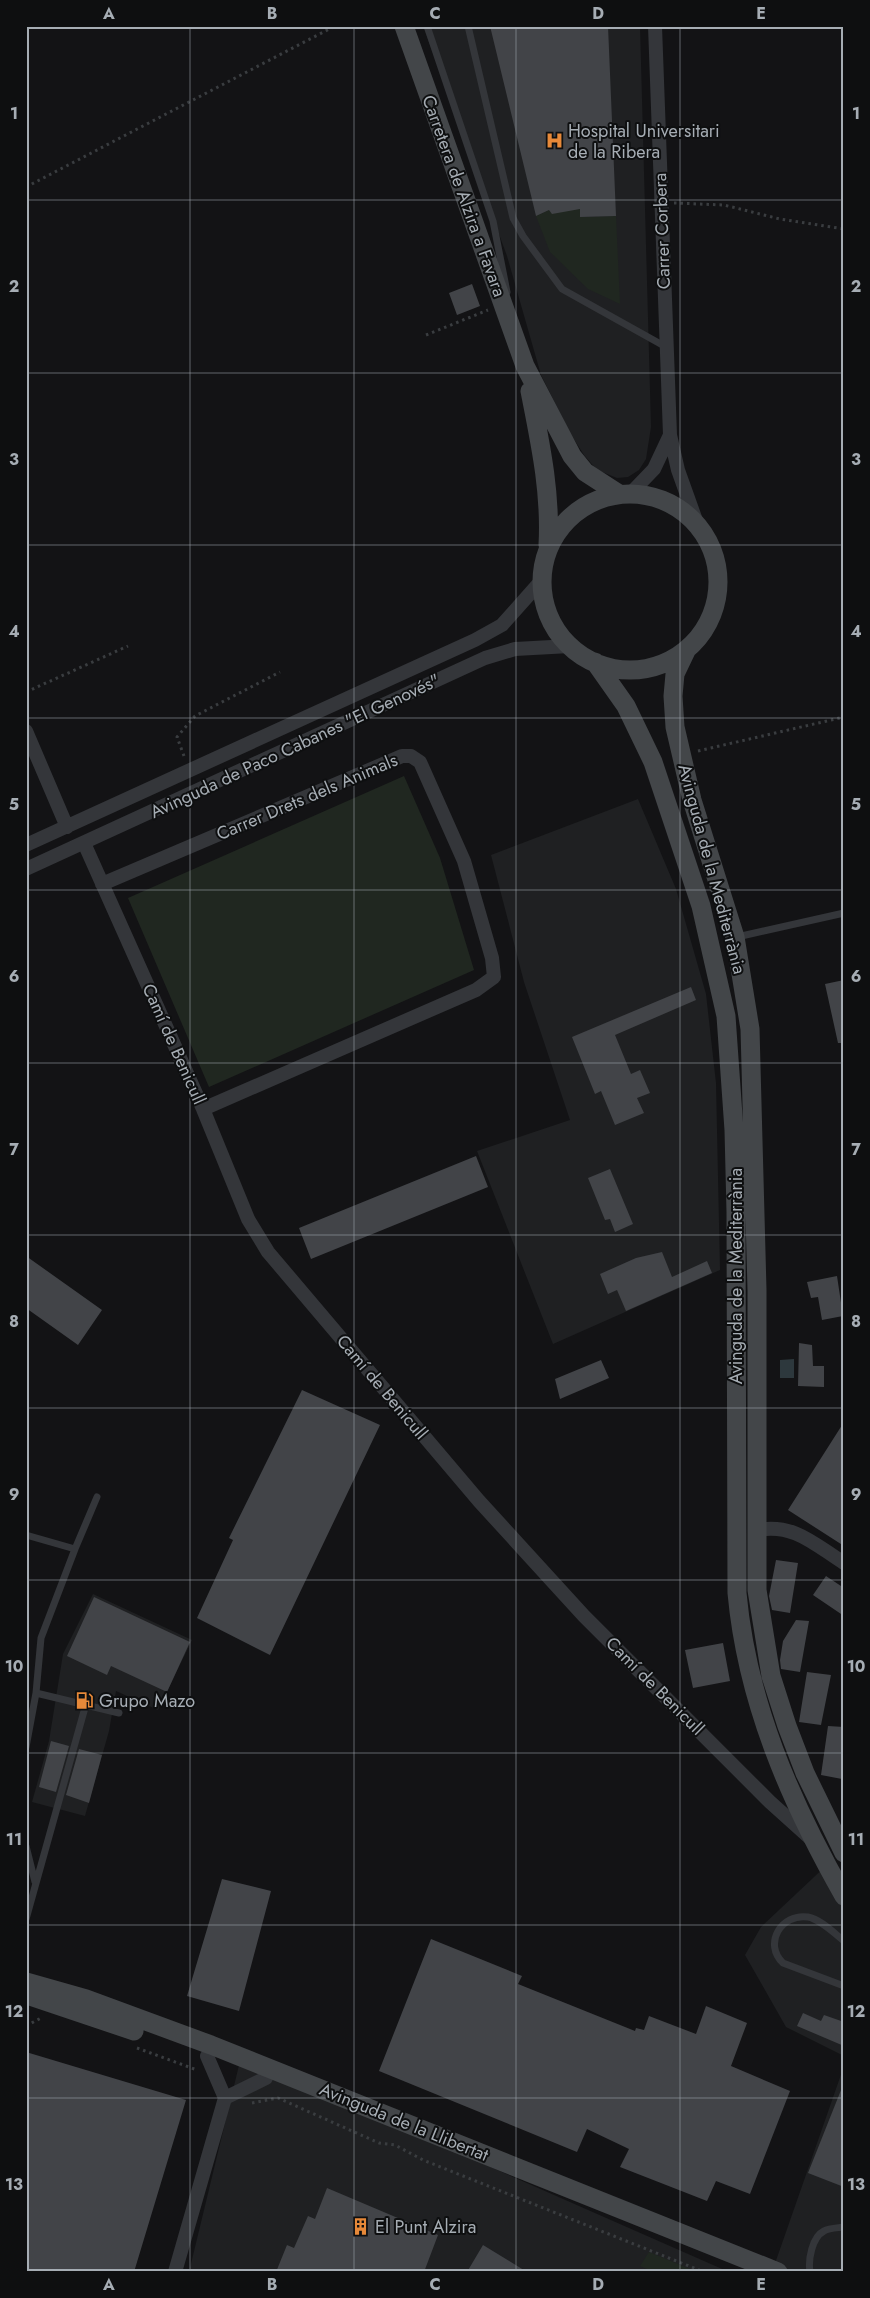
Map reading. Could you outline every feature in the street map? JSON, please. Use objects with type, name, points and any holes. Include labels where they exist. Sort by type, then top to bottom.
[{"type":"main road","name":"Carretera de Alzira a Favara","points":[[404,26],[522,359]]},
{"type":"main road","points":[[522,359],[572,456],[585,472],[624,494]]},
{"type":"main road","points":[[522,359],[543,455],[549,522],[548,550],[542,580],[548,612],[555,626],[570,646],[595,662],[620,670],[640,670],[675,659],[686,651],[709,619],[716,596],[717,571],[710,547],[698,526],[684,512],[668,502],[649,496],[624,494],[596,500],[575,512],[559,530],[548,550]]},
{"type":"main road","name":"Avinguda de la Mediterrània","points":[[686,651],[675,674],[672,696],[675,727],[692,800],[735,937],[748,1010],[752,1061],[757,1299],[757,1590],[771,1676],[787,1726],[805,1773],[844,1853]]},
{"type":"main road","name":"Avinguda de la Mediterrània","points":[[595,662],[626,706],[653,762],[701,906],[722,995],[728,1035],[734,1147],[737,1583],[740,1620],[752,1686],[764,1723],[788,1786],[813,1840],[844,1896]]},
{"type":"main road","name":"Avinguda de la Llibertat","points":[[26,1982],[86,1999],[211,2046],[778,2272]]},
{"type":"main road","name":"Avinguda de la Llibertat","points":[[31,2000],[207,2056],[266,2078],[747,2272]]},
{"type":"street","name":"Carrer Corbera","points":[[655,26],[670,435],[678,470],[698,526]]},
{"type":"street","name":"Carrer Corbera","points":[[624,494],[654,469],[670,435]]},
{"type":"street","name":"Avinguda de Paco Cabanes \"El Genovés\"","points":[[26,845],[475,640],[502,625],[542,580]]},
{"type":"street","name":"Avinguda de Paco Cabanes \"El Genovés\"","points":[[26,869],[485,658],[515,649],[570,646]]},
{"type":"street","points":[[26,732],[67,827]]},
{"type":"street","name":"Carrer Drets dels Animals","points":[[102,884],[402,756],[410,756],[420,762],[464,861],[492,958],[494,977],[476,990],[203,1109]]},
{"type":"street","name":"Camí de Benicull","points":[[84,842],[203,1109],[248,1219],[268,1252],[478,1502],[524,1552],[584,1616],[770,1802],[813,1840]]},
{"type":"street","points":[[757,1530],[775,1527],[798,1534],[844,1563]]},
{"type":"street","points":[[175,2272],[225,2098],[207,2056]]},
{"type":"street","points":[[225,2098],[266,2078]]},
{"type":"lane","points":[[427,26],[493,221],[522,359]]},
{"type":"lane","points":[[468,26],[513,218],[523,236],[562,289],[666,347]]},
{"type":"lane","points":[[735,937],[844,913]]},
{"type":"lane","points":[[26,1748],[36,1693],[40,1638],[97,1497]]},
{"type":"lane","points":[[26,1535],[75,1549]]},
{"type":"lane","points":[[36,1693],[120,1713]]},
{"type":"lane","points":[[26,1919],[86,1704]]},
{"type":"lane","points":[[26,1846],[35,1882]]},
{"type":"lane","points":[[844,1941],[810,1917],[796,1917],[785,1922],[774,1938],[774,1949],[777,1956],[783,1962],[844,1986]]},
{"type":"lane","points":[[810,2272],[808,2262],[817,2236],[825,2230],[844,2227]]},
{"type":"path","points":[[26,187],[335,26]]},
{"type":"path","points":[[661,202],[724,205],[780,219],[844,229]]},
{"type":"path","points":[[426,335],[502,304]]},
{"type":"path","points":[[26,692],[128,646]]},
{"type":"path","points":[[190,771],[177,737],[195,716],[280,672]]},
{"type":"path","points":[[681,755],[844,717]]},
{"type":"path","points":[[26,2026],[47,2017]]},
{"type":"path","points":[[128,2045],[192,2067],[198,2070],[203,2078]]},
{"type":"path","points":[[225,2098],[247,2104],[278,2098],[379,2143],[395,2145],[423,2160],[704,2272]]},
{"type":"shaded area","name":"Hospital Universitari de la Ribera","points":[[423,26],[640,26],[651,427],[646,459],[639,470],[628,477],[617,478],[597,470],[584,455],[570,433],[541,375],[507,256]]},
{"type":"shaded area","points":[[580,209],[581,217],[616,216],[620,304],[588,289],[550,252],[536,216],[549,210]]},
{"type":"shaded area","points":[[404,776],[440,858],[474,970],[209,1087],[128,898]]},
{"type":"shaded area","points":[[638,799],[676,889],[706,994],[716,1083],[720,1270],[553,1344],[477,1151],[570,1120],[524,982],[491,855]]},
{"type":"shaded area","points":[[794,1359],[794,1378],[780,1378],[780,1360]]},
{"type":"shaded area","name":"Grupo Mazo","points":[[93,1594],[192,1640],[158,1710],[116,1691],[109,1731],[85,1816],[32,1802],[49,1741],[63,1654]]},
{"type":"shaded area","points":[[830,1862],[844,1878],[844,2056],[786,2027],[745,1955],[761,1927]]},
{"type":"shaded area","points":[[241,2057],[729,2272],[189,2272]]},
{"type":"shaded area","points":[[844,2066],[844,2272],[772,2272]]},
{"type":"shaded area","points":[[649,2252],[697,2272],[654,2272],[640,2266]]},
{"type":"building","points":[[490,26],[608,26],[616,216],[580,217],[580,209],[552,214],[549,210],[536,216]]},
{"type":"building","points":[[472,284],[480,306],[457,315],[449,293]]},
{"type":"building","points":[[844,980],[844,1043],[838,1043],[825,984]]},
{"type":"building","points":[[691,987],[696,1000],[615,1035],[631,1074],[640,1070],[650,1093],[637,1098],[644,1113],[615,1125],[601,1091],[595,1094],[572,1037]]},
{"type":"building","points":[[476,1156],[488,1187],[311,1259],[299,1228]]},
{"type":"building","points":[[610,1169],[633,1224],[615,1232],[610,1219],[605,1220],[588,1178]]},
{"type":"building","points":[[662,1252],[672,1277],[707,1261],[712,1273],[626,1311],[617,1290],[608,1294],[600,1274],[636,1258]]},
{"type":"building","points":[[26,1256],[102,1310],[78,1345],[26,1308]]},
{"type":"building","points":[[837,1276],[843,1316],[822,1320],[818,1297],[811,1298],[807,1282]]},
{"type":"building","points":[[799,1343],[812,1345],[813,1366],[824,1366],[824,1387],[798,1386]]},
{"type":"building","points":[[601,1360],[609,1378],[560,1399],[555,1379]]},
{"type":"building","points":[[302,1390],[380,1425],[270,1655],[197,1618],[233,1540],[229,1538]]},
{"type":"building","points":[[844,1422],[844,1546],[788,1510]]},
{"type":"building","points":[[776,1560],[798,1563],[790,1613],[772,1610],[769,1596]]},
{"type":"building","points":[[826,1576],[844,1588],[844,1616],[813,1595]]},
{"type":"building","points":[[94,1597],[190,1642],[167,1692],[111,1666],[107,1675],[67,1656]]},
{"type":"building","points":[[796,1620],[809,1621],[800,1672],[781,1669],[780,1660],[783,1641]]},
{"type":"building","points":[[723,1643],[730,1681],[693,1688],[685,1650]]},
{"type":"building","points":[[807,1672],[831,1675],[821,1725],[799,1722]]},
{"type":"building","points":[[828,1726],[844,1727],[842,1779],[821,1775]]},
{"type":"building","points":[[51,1741],[69,1746],[56,1792],[39,1787]]},
{"type":"building","points":[[79,1749],[102,1755],[89,1803],[66,1795]]},
{"type":"building","points":[[222,1879],[271,1891],[239,2011],[187,1996]]},
{"type":"building","points":[[431,1939],[522,1976],[518,1984],[635,2031],[636,2028],[644,2030],[649,2016],[696,2034],[706,2006],[747,2023],[731,2066],[790,2091],[750,2194],[716,2181],[707,2201],[620,2167],[629,2149],[587,2129],[577,2152],[379,2071]]},
{"type":"building","points":[[803,2013],[821,2021],[824,2015],[844,2022],[844,2046],[797,2026]]},
{"type":"building","points":[[26,2052],[186,2100],[134,2272],[26,2272]]},
{"type":"building","points":[[844,2085],[844,2187],[808,2173]]},
{"type":"building","name":"El Punt Alzira","points":[[327,2188],[438,2235],[424,2272],[276,2272],[287,2245],[294,2248],[308,2216],[315,2219]]},
{"type":"building","points":[[483,2245],[527,2272],[467,2272]]},
{"type":"place","name":"Hospital Universitari de la Ribera","points":[[554,141]]},
{"type":"place","name":"Grupo Mazo","points":[[85,1701]]},
{"type":"place","name":"El Punt Alzira","points":[[361,2227]]}]
